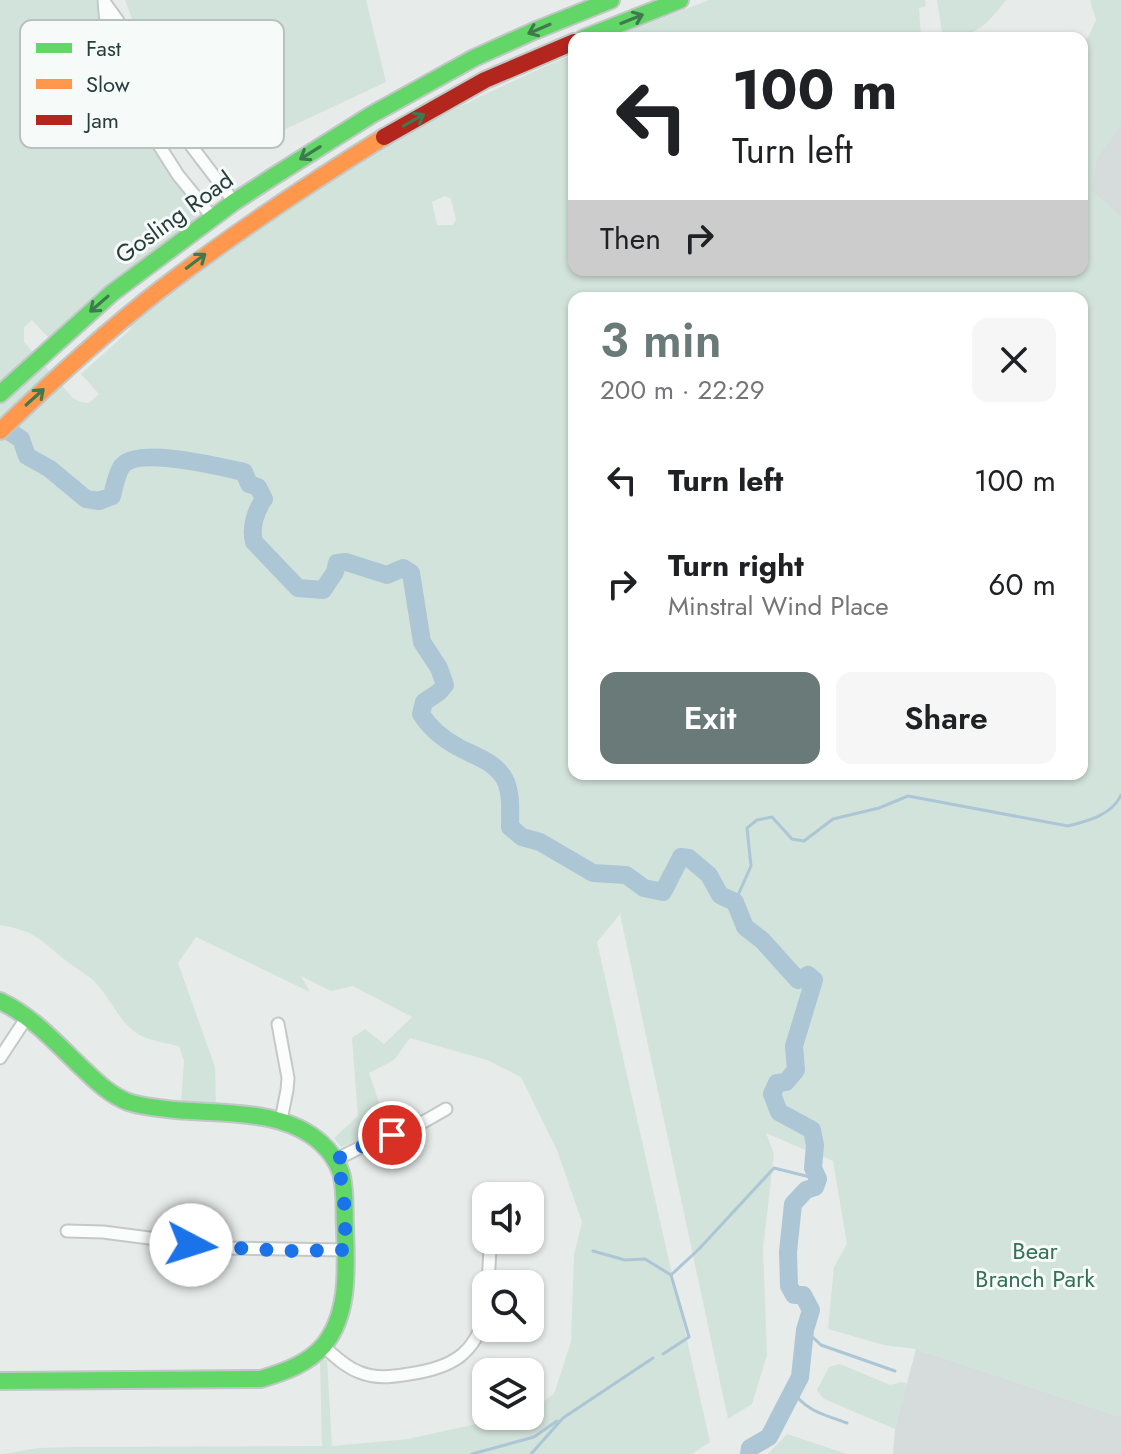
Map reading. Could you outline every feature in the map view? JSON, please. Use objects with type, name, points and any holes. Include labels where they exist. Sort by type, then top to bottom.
[{"type":"main road","name":"Gosling Road","points":[[0,394],[112,293],[234,202],[371,115],[474,58],[611,0]]},
{"type":"main road","points":[[599,32],[680,0]]},
{"type":"main road","name":"Gosling Road","points":[[0,431],[72,364],[183,271],[285,199],[384,137],[484,81],[568,45]]},
{"type":"main road","points":[[0,1001],[27,1017],[55,1040],[92,1080],[129,1102],[154,1108],[281,1120],[298,1126],[314,1137],[335,1160],[341,1174],[346,1250],[344,1302],[340,1317],[323,1346],[293,1370],[261,1379],[0,1381]]},
{"type":"street","points":[[104,1],[117,20]]},
{"type":"street","points":[[161,148],[213,218]]},
{"type":"street","points":[[193,148],[234,202]]},
{"type":"street","points":[[0,1058],[27,1017]]},
{"type":"street","points":[[278,1024],[288,1078],[281,1120]]},
{"type":"street","points":[[335,1160],[418,1125],[446,1109]]},
{"type":"street","points":[[67,1231],[103,1232],[226,1248],[346,1250]]},
{"type":"street","points":[[323,1346],[358,1372],[387,1378],[432,1371],[457,1359],[474,1342]]},
{"type":"shaded area","points":[[1121,64],[1121,319],[1088,240],[1088,127]]},
{"type":"shaded area","points":[[916,1349],[1121,1417],[1121,1454],[893,1454],[895,1429]]},
{"type":"green space","name":"Bear Branch Park","points":[[0,0],[96,0],[101,20],[20,20],[20,148],[155,148],[196,208],[196,216],[190,227],[186,226],[133,266],[49,338],[32,320],[24,327],[24,342],[73,398],[89,403],[99,394],[81,374],[131,329],[129,325],[189,278],[313,191],[402,137],[568,57],[568,276],[1088,276],[1088,38],[1096,20],[1090,0],[1121,0],[1121,126],[1097,158],[1092,191],[1121,216],[1121,1417],[916,1349],[884,1345],[828,1329],[834,1267],[847,1244],[833,1161],[821,1156],[821,1152],[812,1153],[766,1133],[774,1154],[763,1248],[767,1355],[752,1404],[728,1419],[620,914],[597,942],[710,1442],[692,1454],[3,1454],[38,1448],[72,1447],[322,1446],[320,1360],[327,1360],[332,1446],[408,1439],[472,1425],[472,1430],[544,1430],[544,1401],[554,1394],[571,1342],[574,1255],[582,1222],[557,1150],[521,1077],[487,1060],[410,1038],[394,1060],[369,1073],[388,1129],[341,1147],[334,1138],[358,1116],[352,1038],[365,1029],[384,1044],[412,1017],[353,986],[331,991],[301,976],[310,992],[196,937],[178,963],[215,1067],[216,1107],[181,1104],[184,1061],[179,1046],[153,1040],[131,1029],[91,978],[36,937],[0,925]],"holes":[[[445,196],[451,199],[456,220],[453,225],[437,225],[432,202]]]},
{"type":"green space","points":[[125,0],[366,0],[386,82],[284,130],[284,20],[132,20]]},
{"type":"green space","points":[[709,0],[925,0],[926,6],[919,8],[921,32],[626,32]]},
{"type":"green space","points":[[937,0],[1006,0],[993,16],[974,31],[942,32]]},
{"type":"green space","points":[[840,1364],[890,1385],[907,1384],[895,1429],[824,1399],[817,1390],[829,1367]]},
{"type":"green space","points":[[787,1434],[847,1454],[768,1454]]},
{"type":"waterway","points":[[0,426],[21,439],[27,456],[50,469],[86,499],[99,501],[112,496],[122,466],[131,460],[162,458],[244,472],[249,484],[258,487],[264,499],[254,519],[254,542],[298,588],[323,590],[337,563],[346,562],[387,575],[403,568],[411,573],[422,642],[439,668],[445,685],[424,702],[421,714],[442,737],[500,772],[508,789],[510,827],[522,837],[540,842],[593,873],[626,875],[644,888],[663,892],[681,857],[689,858],[709,875],[720,895],[735,902],[745,927],[762,940],[798,980],[808,975],[814,980],[794,1046],[796,1070],[786,1082],[777,1083],[772,1094],[779,1112],[812,1130],[815,1145],[813,1168],[818,1179],[815,1187],[806,1190],[793,1204],[788,1252],[789,1286],[794,1295],[803,1295],[811,1310],[805,1330],[800,1377],[769,1437],[750,1448],[749,1454]]},
{"type":"waterway","points":[[735,902],[751,866],[747,828],[757,820],[772,817],[792,839],[804,841],[833,819],[879,808],[908,796],[1068,826],[1106,812],[1121,795]]},
{"type":"waterway","points":[[663,1354],[689,1337],[671,1275],[774,1168],[818,1179]]},
{"type":"waterway","points":[[593,1251],[625,1260],[645,1259],[671,1275]]},
{"type":"waterway","points":[[805,1330],[821,1345],[895,1371]]},
{"type":"waterway","points":[[531,1454],[563,1418],[653,1358]]},
{"type":"waterway","points":[[792,1390],[809,1408],[847,1423]]},
{"type":"waterway","points":[[472,1454],[534,1437],[557,1421]]},
{"type":"traffic: fast","points":[[0,394],[112,293],[271,178],[371,115],[474,58],[611,0]]},
{"type":"traffic: fast","points":[[599,32],[680,0]]},
{"type":"traffic: fast","points":[[0,1001],[33,1022],[102,1086],[128,1102],[158,1108],[271,1119],[306,1132],[321,1143],[335,1160],[343,1180],[346,1257],[345,1289],[332,1332],[311,1357],[278,1373],[261,1379],[0,1381]]},
{"type":"traffic: slow","points":[[0,431],[79,358],[161,289],[271,210],[384,137]]},
{"type":"traffic: jam","points":[[384,137],[485,80],[568,45]]},
{"type":"route","points":[[191,1245],[284,1251],[346,1250],[343,1188],[335,1160],[392,1135]]}]
